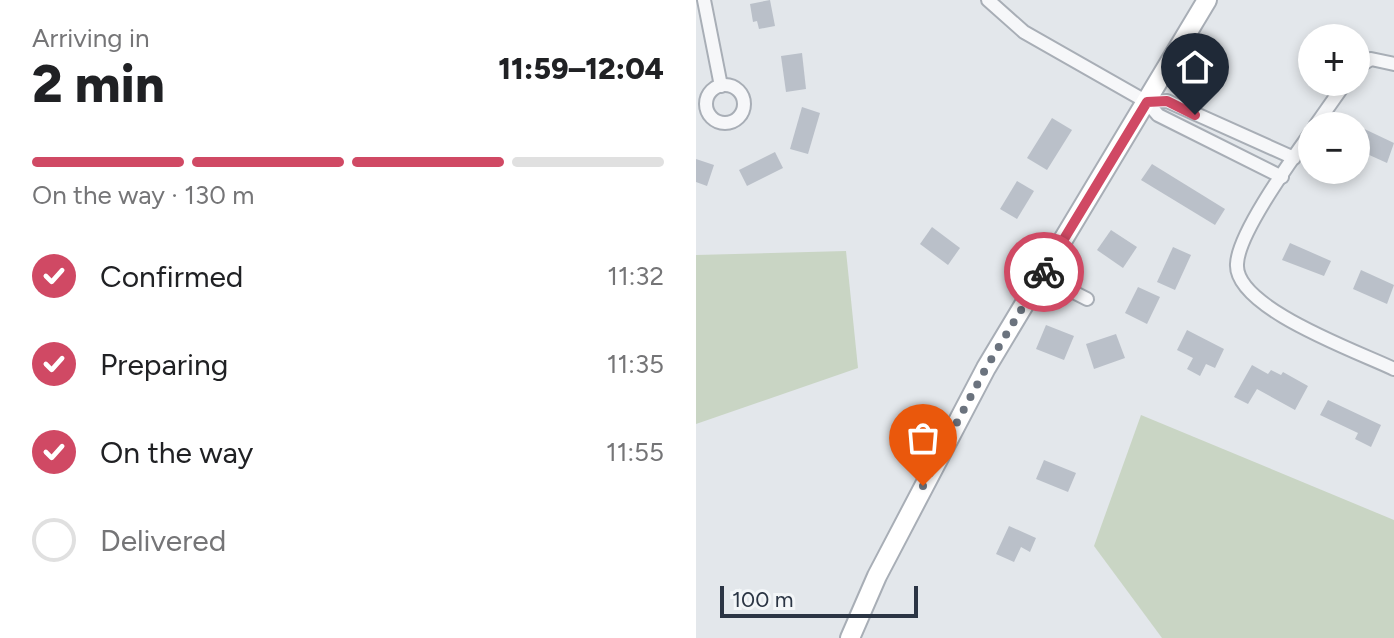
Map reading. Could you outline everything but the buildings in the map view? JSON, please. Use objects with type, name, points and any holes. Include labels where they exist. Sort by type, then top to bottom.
[{"type":"main road","points":[[850,638],[923,486],[986,368],[1207,0]]},
{"type":"street","points":[[704,0],[721,86]]},
{"type":"street","points":[[988,0],[1024,32],[1147,102],[1158,115],[1282,177]]},
{"type":"street","points":[[1370,60],[1394,64]]},
{"type":"street","points":[[1147,102],[1167,101],[1294,158]]},
{"type":"street","points":[[1298,152],[1247,233],[1236,264],[1242,284],[1275,313],[1394,369]]},
{"type":"street","points":[[1042,276],[1087,299]]},
{"type":"green space","points":[[846,251],[858,368],[696,424],[696,255]]},
{"type":"green space","points":[[1141,415],[1394,520],[1394,638],[1162,638],[1094,546]]},
{"type":"way so far","points":[[923,486],[986,368],[1044,272]]},
{"type":"route","points":[[1044,272],[1147,102],[1167,101],[1195,115]]}]
